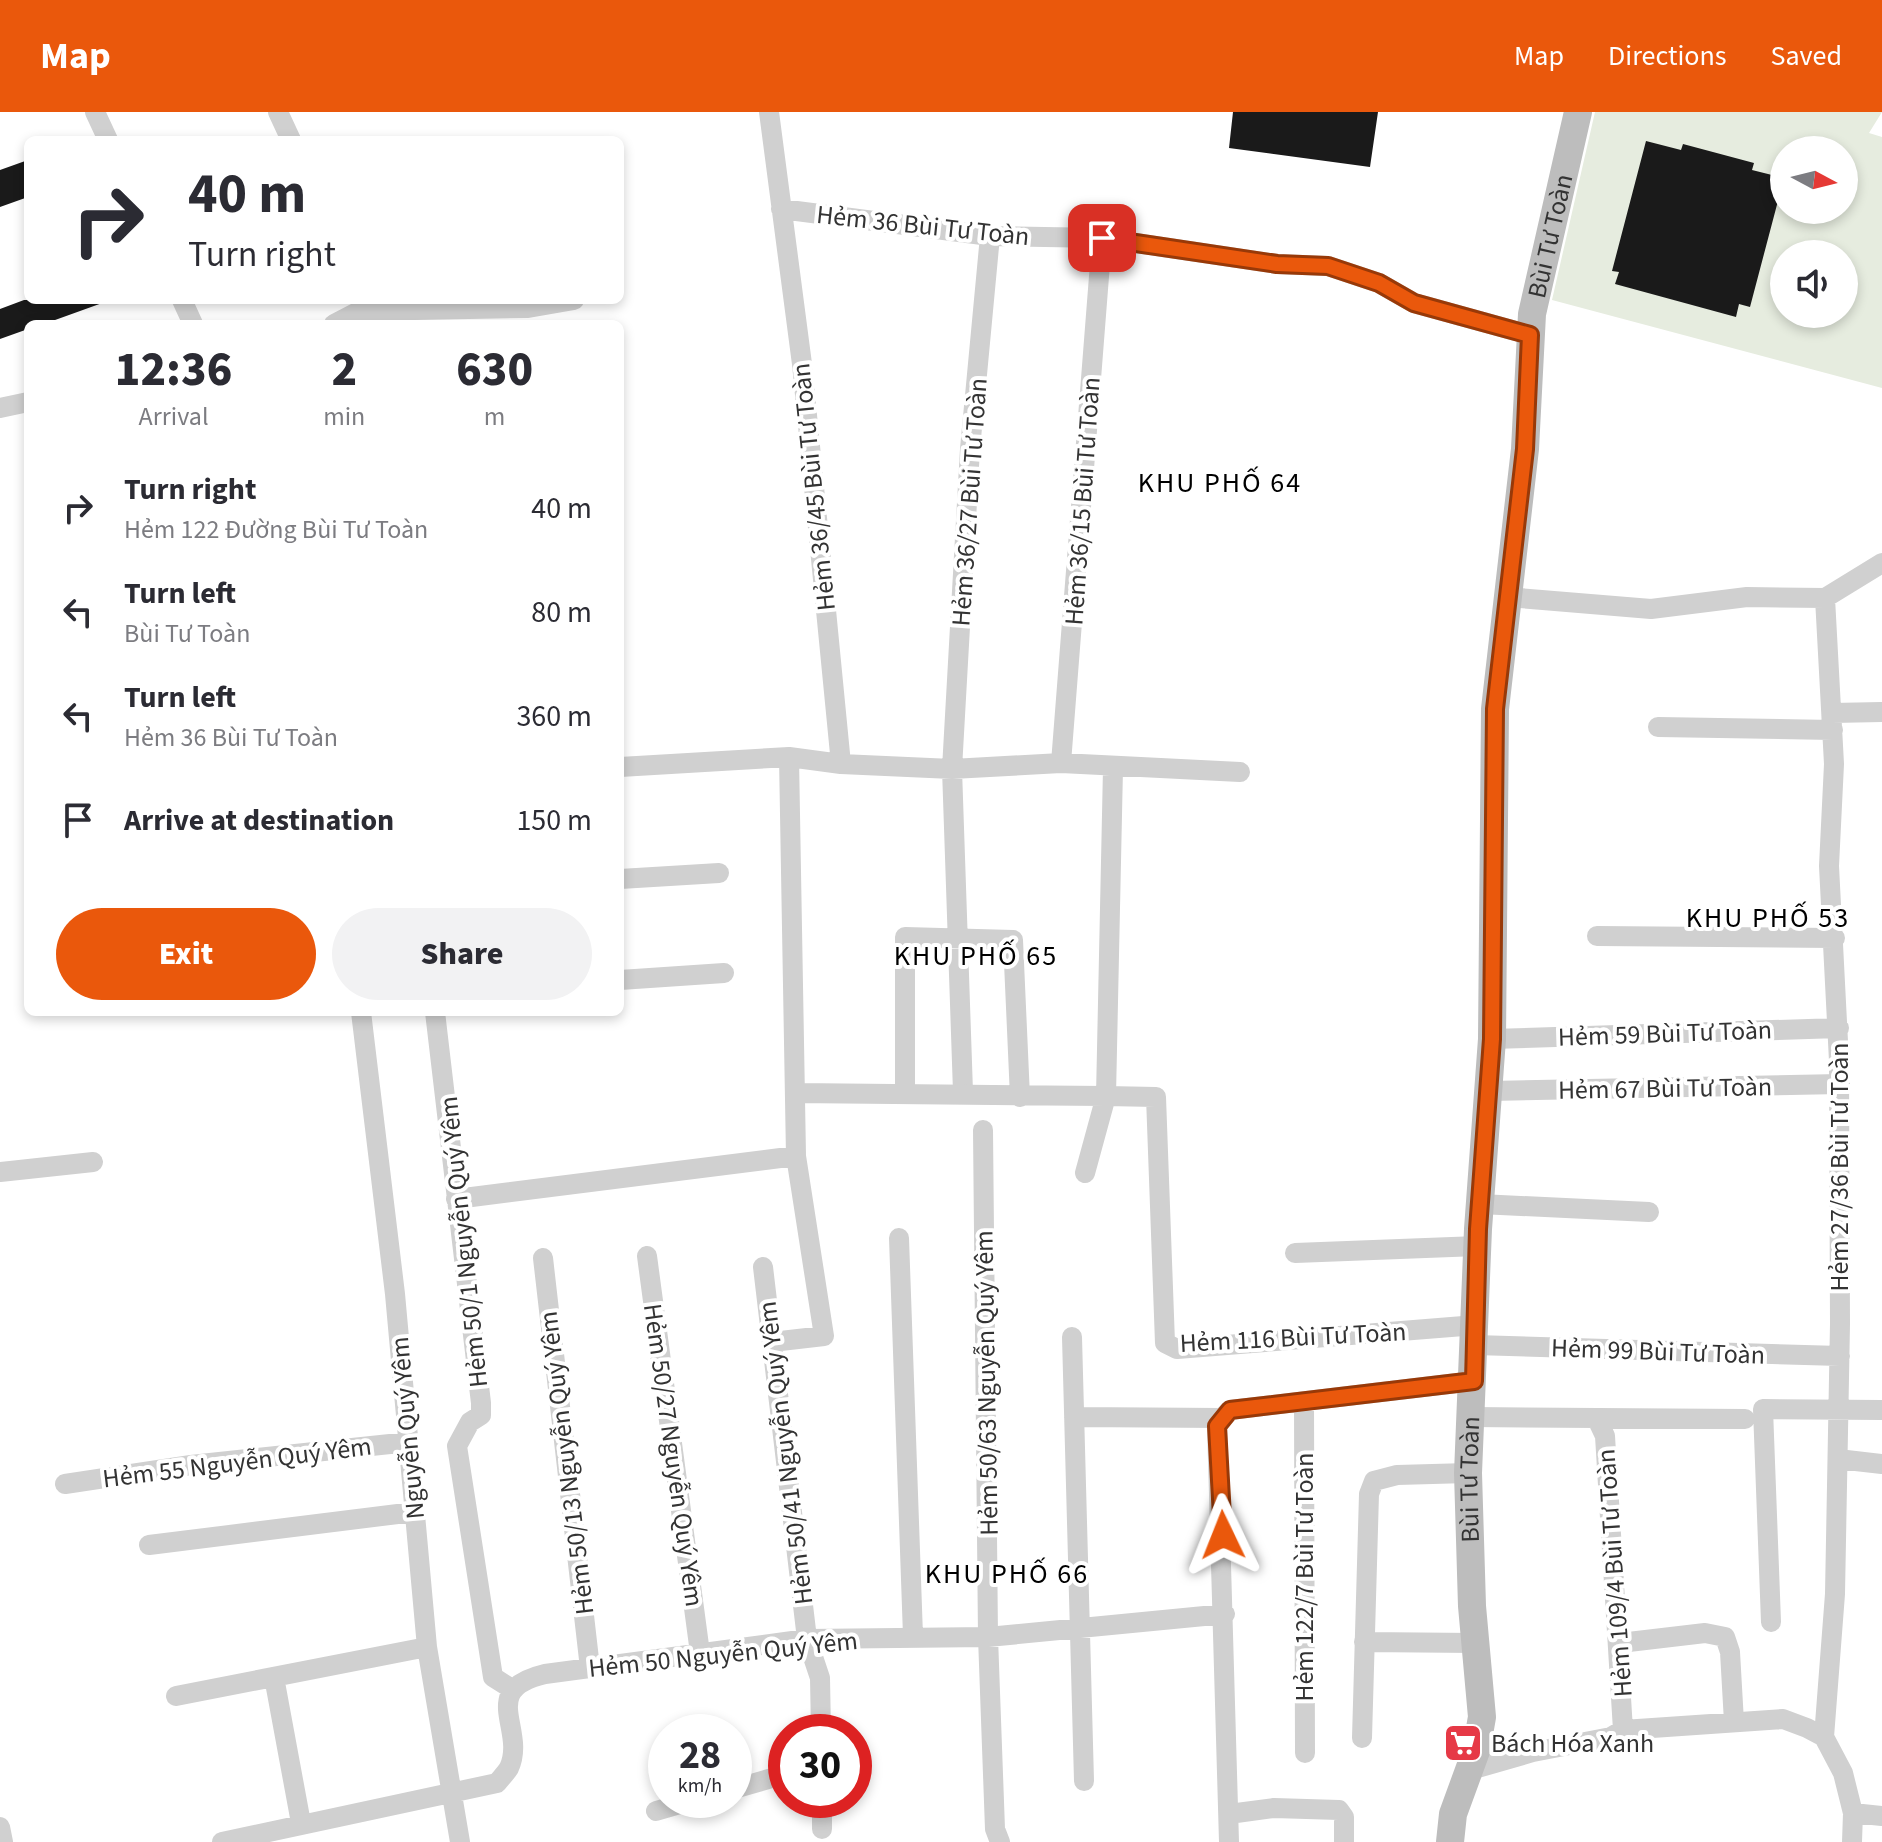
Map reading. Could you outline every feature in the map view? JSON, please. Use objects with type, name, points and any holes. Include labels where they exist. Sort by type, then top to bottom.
[{"type":"street","points":[[95,112],[106,136]]},
{"type":"street","points":[[278,112],[289,136]]},
{"type":"street","name":"Hẻm 36/45 Bùi Tư Toàn","points":[[769,112],[802,364],[841,764]]},
{"type":"street","name":"Bùi Tư Toàn","points":[[1450,1842],[1453,1814],[1482,1717],[1475,1643],[1468,1473],[1480,1204],[1492,1039],[1495,709],[1525,449],[1535,293],[1578,112]]},
{"type":"street","name":"Hẻm 36 Bùi Tư Toàn","points":[[781,209],[990,236],[1102,238],[1277,264],[1328,266],[1379,283],[1414,303],[1530,335]]},
{"type":"street","name":"Hẻm 36/27 Bùi Tư Toàn","points":[[963,1092],[952,769],[970,449],[990,236]]},
{"type":"street","name":"Hẻm 36/15 Bùi Tư Toàn","points":[[1061,763],[1102,238]]},
{"type":"street","points":[[361,312],[528,308],[551,304]]},
{"type":"street","points":[[0,408],[24,403]]},
{"type":"street","points":[[1507,597],[1651,609],[1747,597],[1825,598],[1882,563]]},
{"type":"street","name":"Hẻm 27/36 Bùi Tư Toàn","points":[[1824,1737],[1835,1594],[1840,1356],[1839,1028],[1829,866],[1832,722],[1825,598]]},
{"type":"street","points":[[1658,727],[1832,722],[1882,712]]},
{"type":"street","points":[[772,1342],[824,1336],[796,1156],[789,757]]},
{"type":"street","points":[[624,767],[789,757],[841,764],[952,769],[1061,763],[1240,772]]},
{"type":"street","points":[[1085,1173],[1106,1096],[1113,768]]},
{"type":"street","points":[[624,879],[719,873]]},
{"type":"street","points":[[1597,936],[1835,938]]},
{"type":"street","points":[[905,1093],[905,937],[958,938],[1013,940],[1020,1097]]},
{"type":"street","points":[[624,980],[724,973]]},
{"type":"street","name":"Nguyễn Quý Yêm","points":[[361,1016],[409,1442],[427,1647],[460,1842]]},
{"type":"street","name":"Hẻm 50/1 Nguyễn Quý Yêm","points":[[435,1016],[481,1403],[481,1415],[470,1422],[457,1446],[493,1677],[512,1689]]},
{"type":"street","name":"Hẻm 59 Bùi Tư Toàn","points":[[1492,1039],[1839,1028]]},
{"type":"street","name":"Hẻm 67 Bùi Tư Toàn","points":[[1490,1091],[1840,1084]]},
{"type":"street","points":[[795,1093],[963,1092],[1020,1097],[1106,1096]]},
{"type":"street","name":"Hẻm 116 Bùi Tư Toàn","points":[[1106,1096],[1156,1097],[1165,1343],[1177,1349],[1476,1335]]},
{"type":"street","name":"Hẻm 50/63 Nguyễn Quý Yêm","points":[[983,1130],[988,1637],[995,1829],[1000,1842]]},
{"type":"street","points":[[456,1199],[796,1156]]},
{"type":"street","points":[[0,1172],[93,1162]]},
{"type":"street","points":[[1480,1204],[1649,1212]]},
{"type":"street","points":[[899,1238],[913,1636]]},
{"type":"street","points":[[1295,1253],[1478,1246]]},
{"type":"street","name":"Hẻm 50/27 Nguyễn Quý Yêm","points":[[647,1256],[700,1653]]},
{"type":"street","name":"Hẻm 50/13 Nguyễn Quý Yêm","points":[[543,1258],[590,1668]]},
{"type":"street","name":"Hẻm 50/41 Nguyễn Quý Yêm","points":[[763,1267],[807,1639],[820,1678],[821,1714]]},
{"type":"street","name":"Hẻm 99 Bùi Tư Toàn","points":[[1476,1335],[1840,1356]]},
{"type":"street","points":[[1072,1337],[1084,1781]]},
{"type":"street","points":[[1229,1842],[1225,1614],[1217,1426],[1230,1410],[1474,1381]]},
{"type":"street","name":"Hẻm 122/7 Bùi Tư Toàn","points":[[1304,1402],[1305,1753]]},
{"type":"street","points":[[1771,1622],[1763,1409],[1882,1410]]},
{"type":"street","points":[[1074,1417],[1222,1418]]},
{"type":"street","points":[[1471,1417],[1745,1419]]},
{"type":"street","name":"Hẻm 109/4 Bùi Tư Toàn","points":[[1597,1419],[1605,1436],[1623,1730]]},
{"type":"street","name":"Hẻm 55 Nguyễn Quý Yêm","points":[[65,1484],[191,1465],[409,1442]]},
{"type":"street","points":[[1838,1459],[1882,1464]]},
{"type":"street","points":[[1362,1738],[1369,1494],[1374,1481],[1384,1477],[1468,1473]]},
{"type":"street","points":[[149,1545],[414,1512]]},
{"type":"street","name":"Hẻm 50 Nguyễn Quý Yêm","points":[[512,1689],[528,1678],[807,1639],[988,1637],[1225,1614]]},
{"type":"street","points":[[1620,1643],[1705,1633],[1725,1637],[1730,1652],[1734,1722]]},
{"type":"street","points":[[1364,1642],[1475,1643]]},
{"type":"street","points":[[176,1696],[427,1647]]},
{"type":"street","points":[[274,1677],[301,1823]]},
{"type":"street","points":[[222,1842],[301,1823],[454,1795],[497,1783],[510,1767],[506,1707],[512,1689]]},
{"type":"street","points":[[1467,1771],[1533,1752],[1611,1737],[1623,1730],[1783,1719],[1824,1737],[1843,1773],[1853,1813],[1852,1842]]},
{"type":"street","points":[[1229,1814],[1274,1808],[1339,1810],[1344,1817],[1344,1842]]},
{"type":"street","points":[[1853,1813],[1882,1816]]},
{"type":"street","points":[[822,1818],[822,1829]]},
{"type":"street","points":[[0,1827],[3,1842]]},
{"type":"shaded area","points":[[1595,112],[1882,112],[1869,133],[1882,137],[1882,388],[1552,300]]},
{"type":"building","points":[[1233,112],[1378,112],[1370,167],[1229,148]]},
{"type":"building","points":[[1646,141],[1681,150],[1683,144],[1754,163],[1752,170],[1770,174],[1772,224],[1750,307],[1739,304],[1736,317],[1615,284],[1619,272],[1612,271]]},
{"type":"building","points":[[24,161],[24,198],[0,207],[0,170]]},
{"type":"building","points":[[24,300],[24,304],[99,304],[55,320],[24,320],[24,330],[0,339],[0,309]]},
{"type":"place","name":"Bách Hóa Xanh","points":[[1463,1743]]},
{"type":"district","name":"KHU PHỐ 64","points":[[1220,482]]},
{"type":"district","name":"KHU PHỐ 53","points":[[1768,917]]},
{"type":"district","name":"KHU PHỐ 65","points":[[976,955]]},
{"type":"district","name":"KHU PHỐ 66","points":[[1007,1573]]},
{"type":"route","points":[[1102,238],[1159,244],[1193,253],[1277,264],[1328,266],[1379,283],[1414,303],[1530,335],[1525,449],[1495,709],[1492,1039],[1478,1229],[1474,1381],[1230,1410],[1217,1426],[1223,1535]]}]
